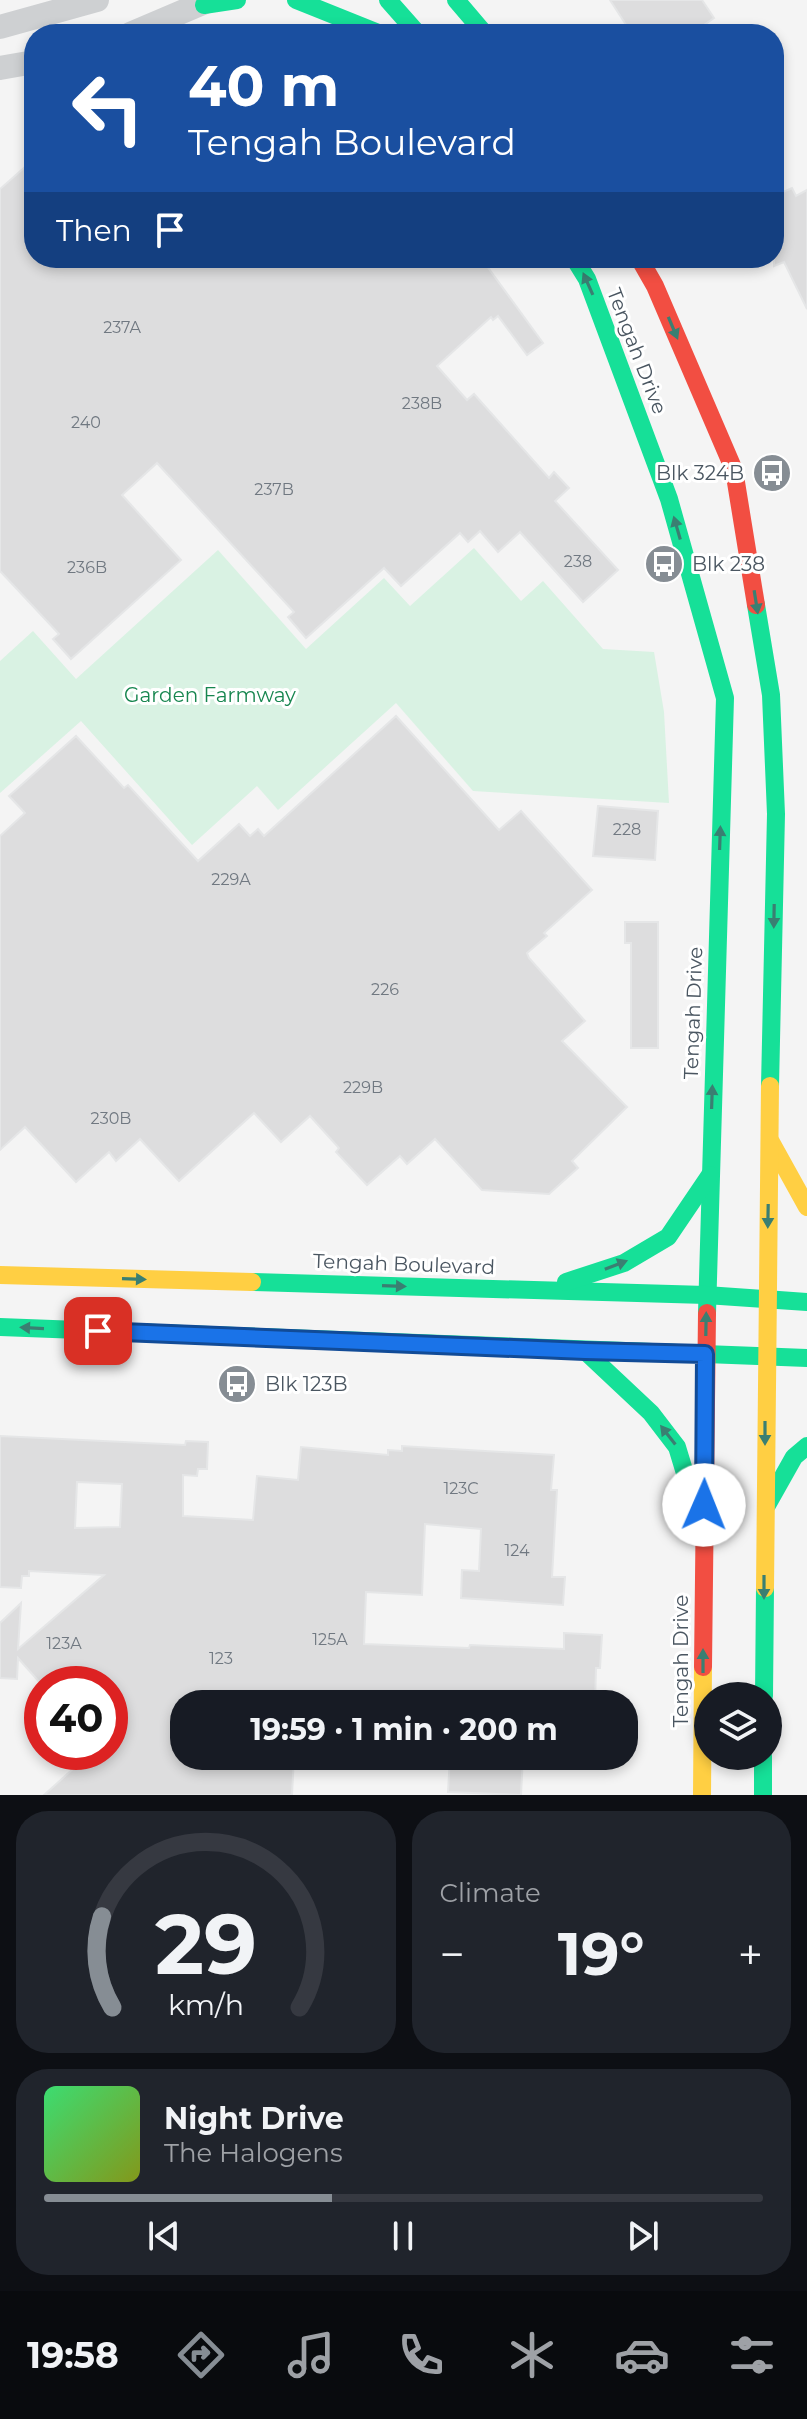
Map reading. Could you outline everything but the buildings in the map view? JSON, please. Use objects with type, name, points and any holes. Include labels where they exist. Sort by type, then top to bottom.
[{"type":"street","points":[[0,27],[97,0]]},
{"type":"street","points":[[154,24],[207,2],[237,0]]},
{"type":"street","points":[[296,0],[356,24]]},
{"type":"street","points":[[388,0],[409,24]]},
{"type":"street","points":[[459,2],[477,24]]},
{"type":"street","points":[[0,68],[24,64]]},
{"type":"street","name":"Tengah Drive","points":[[580,268],[587,279],[669,499],[725,698],[706,1295],[702,1795]]},
{"type":"street","name":"Tengah Drive","points":[[645,268],[734,470],[771,695],[776,814],[766,1299],[764,1682]]},
{"type":"street","points":[[769,1138],[807,1207]]},
{"type":"street","points":[[542,1290],[624,1263],[668,1237],[710,1175]]},
{"type":"street","name":"Tengah Boulevard","points":[[0,1275],[706,1295],[807,1302]]},
{"type":"street","points":[[0,1327],[807,1358]]},
{"type":"street","points":[[585,1351],[651,1413],[677,1447],[704,1534]]},
{"type":"street","points":[[765,1509],[794,1457],[807,1446]]},
{"type":"street","points":[[763,1770],[763,1795]]},
{"type":"green space","name":"Garden Farmway","points":[[474,548],[521,601],[543,581],[603,649],[654,652],[664,712],[669,803],[473,791],[396,703],[278,810],[257,786],[192,845],[81,721],[0,793],[0,661],[33,631],[76,679],[218,550],[306,649],[384,578],[410,606]]},
{"type":"traffic: fast","points":[[204,5],[237,0]]},
{"type":"traffic: fast","points":[[296,0],[356,24]]},
{"type":"traffic: fast","points":[[388,0],[409,24]]},
{"type":"traffic: fast","points":[[456,0],[476,24]]},
{"type":"traffic: fast","points":[[580,268],[587,279],[669,499],[725,698],[707,1313]]},
{"type":"traffic: fast","points":[[756,605],[771,695],[776,814],[770,1086]]},
{"type":"traffic: fast","points":[[566,1282],[624,1263],[668,1237],[710,1175]]},
{"type":"traffic: fast","points":[[252,1282],[706,1295],[807,1302]]},
{"type":"traffic: fast","points":[[0,1327],[807,1358]]},
{"type":"traffic: fast","points":[[585,1351],[651,1413],[677,1447],[694,1503]]},
{"type":"traffic: fast","points":[[767,1505],[794,1457],[807,1446]]},
{"type":"traffic: fast","points":[[764,1682],[765,1588]]},
{"type":"traffic: fast","points":[[763,1770],[763,1795]]},
{"type":"traffic: slow","points":[[765,1588],[770,1086]]},
{"type":"traffic: slow","points":[[771,1142],[807,1207]]},
{"type":"traffic: slow","points":[[0,1275],[252,1282]]},
{"type":"traffic: slow","points":[[702,1795],[703,1667]]},
{"type":"traffic: jam","points":[[645,268],[734,470],[756,605]]},
{"type":"traffic: jam","points":[[703,1667],[707,1313]]},
{"type":"place","name":"Blk 324B","points":[[772,473]]},
{"type":"place","name":"Blk 238","points":[[664,564]]},
{"type":"place","name":"Blk 123B","points":[[237,1384]]},
{"type":"route","points":[[98,1331],[705,1354],[704,1505]]}]
